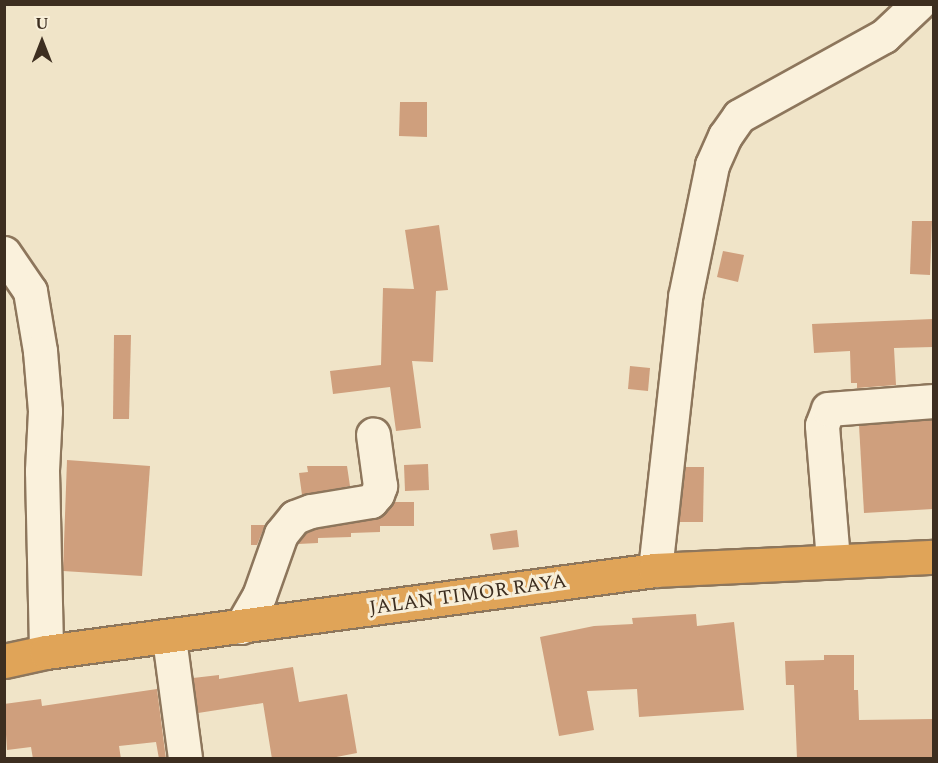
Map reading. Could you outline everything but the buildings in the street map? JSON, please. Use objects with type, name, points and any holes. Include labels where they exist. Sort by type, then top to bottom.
[{"type":"highway","name":"JALAN TIMOR RAYA","points":[[4,661],[46,652],[169,638],[655,570],[933,557]]},
{"type":"street","points":[[655,570],[686,297],[712,165],[724,136],[739,116],[884,36],[918,4]]},
{"type":"street","points":[[4,253],[30,291],[40,351],[45,411],[42,471],[46,652]]},
{"type":"street","points":[[833,560],[822,425],[828,409],[933,401]]},
{"type":"street","points":[[241,627],[259,596],[281,534],[295,517],[311,511],[371,501],[380,486],[373,434]]},
{"type":"street","points":[[169,638],[185,759]]}]
